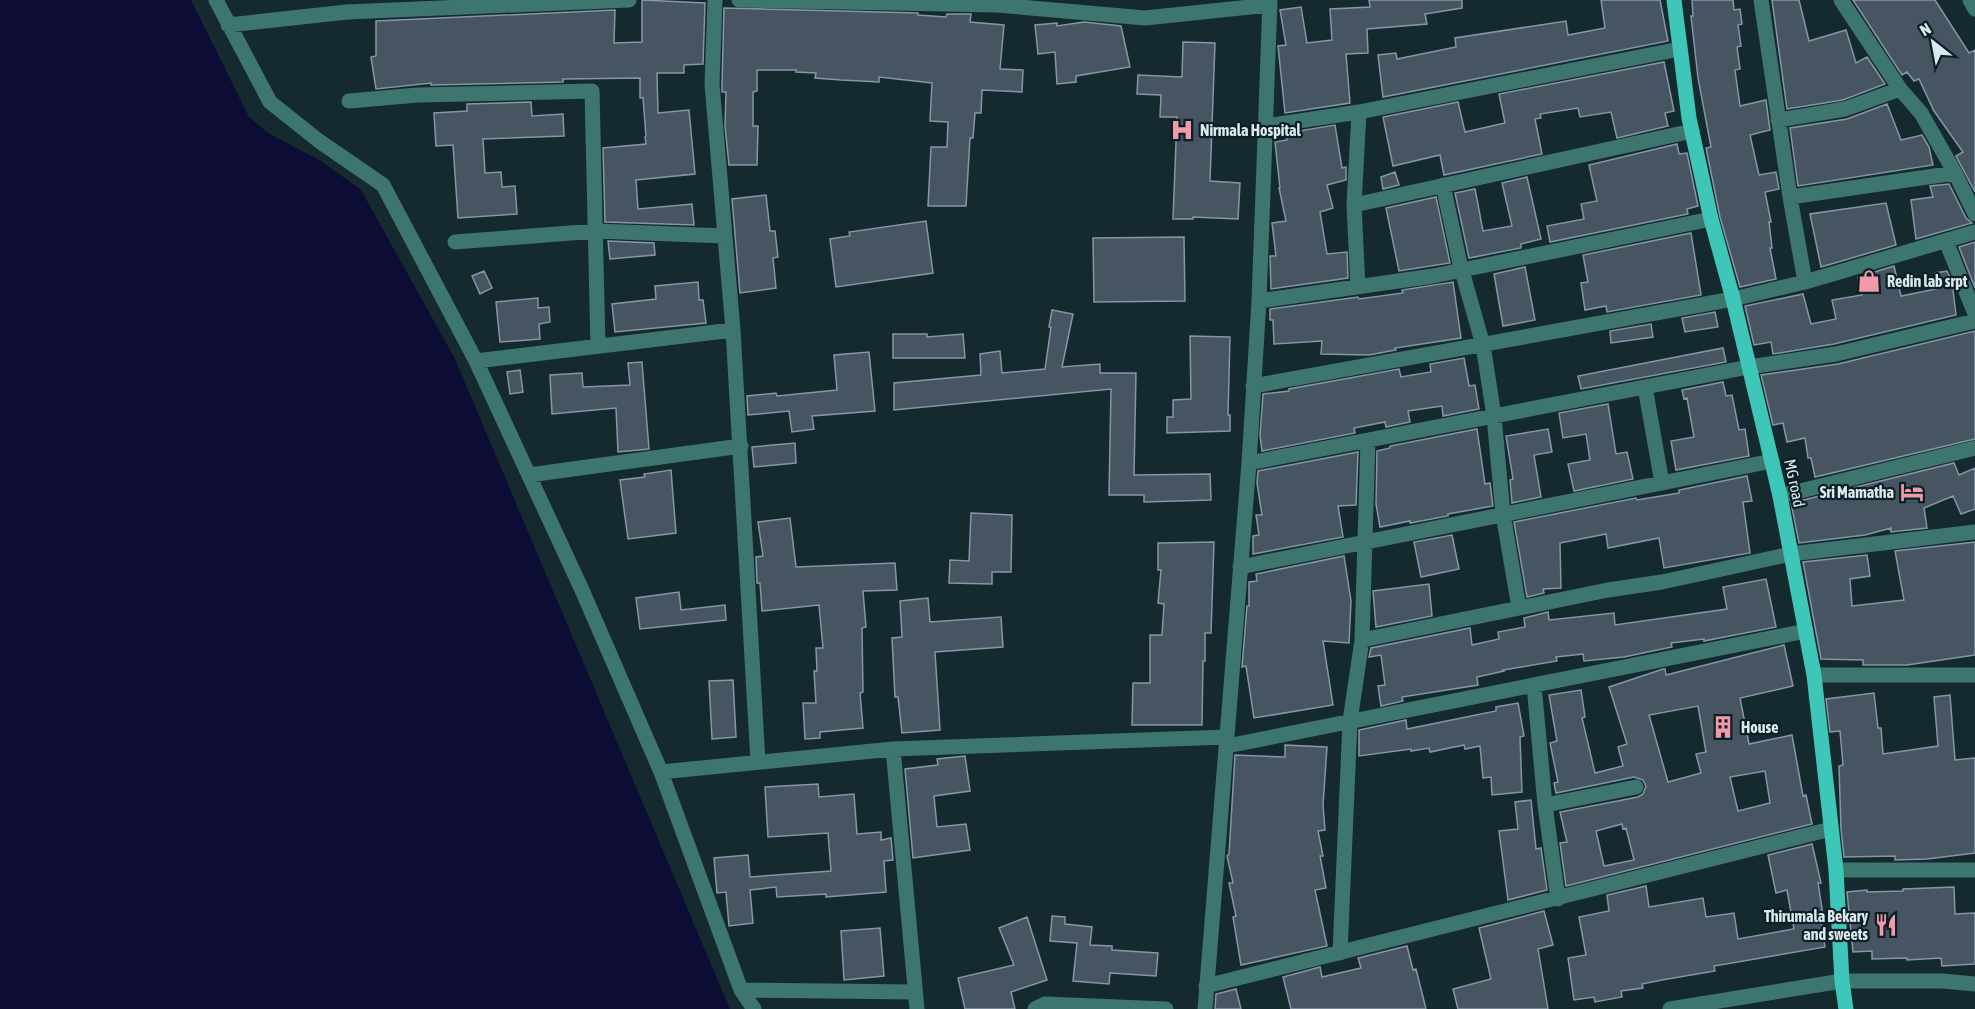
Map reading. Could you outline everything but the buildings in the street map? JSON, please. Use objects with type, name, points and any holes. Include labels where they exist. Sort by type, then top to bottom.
[{"type":"main road","name":"MG road","points":[[1674,0],[1692,131],[1711,219],[1780,496],[1814,675],[1836,870],[1842,981],[1846,1009]]},
{"type":"street","points":[[216,0],[270,102],[319,141],[383,185],[476,361],[582,590],[661,772],[741,990],[754,1009]]},
{"type":"street","points":[[228,25],[347,12],[629,0]]},
{"type":"street","points":[[715,0],[712,84],[741,446],[758,762]]},
{"type":"street","points":[[739,0],[997,5],[1145,18],[1269,2],[1259,302],[1249,463],[1205,1009]]},
{"type":"street","points":[[1761,0],[1805,282]]},
{"type":"street","points":[[1841,0],[1900,89],[1922,113],[1975,214]]},
{"type":"street","points":[[1970,0],[1975,9]]},
{"type":"street","points":[[1265,126],[1359,112],[1680,49]]},
{"type":"street","points":[[1778,120],[1845,109],[1900,89]]},
{"type":"street","points":[[349,100],[418,95],[592,91],[598,346]]},
{"type":"street","points":[[1358,287],[1354,205],[1359,112]]},
{"type":"street","points":[[1354,205],[1692,131]]},
{"type":"street","points":[[1790,197],[1955,173]]},
{"type":"street","points":[[1443,185],[1461,270],[1483,345],[1494,416],[1503,514],[1519,608]]},
{"type":"street","points":[[1259,302],[1433,276],[1711,219]]},
{"type":"street","points":[[455,242],[596,231],[725,236]]},
{"type":"street","points":[[1253,386],[1732,299],[1805,282],[1975,232]]},
{"type":"street","points":[[1946,241],[1975,314]]},
{"type":"street","points":[[1249,463],[1749,367],[1836,354],[1975,321]]},
{"type":"street","points":[[476,361],[733,330]]},
{"type":"street","points":[[1645,387],[1662,483]]},
{"type":"street","points":[[1340,953],[1350,721],[1362,640],[1368,440]]},
{"type":"street","points":[[529,475],[741,446]]},
{"type":"street","points":[[1780,496],[1975,448]]},
{"type":"street","points":[[1240,567],[1772,461]]},
{"type":"street","points":[[1362,640],[1608,590],[1662,582],[1791,554],[1975,532]]},
{"type":"street","points":[[661,772],[893,748],[1227,742],[1350,721],[1806,631]]},
{"type":"street","points":[[1814,675],[1975,675]]},
{"type":"street","points":[[1533,685],[1545,804],[1558,899]]},
{"type":"street","points":[[893,748],[917,1009]]},
{"type":"street","points":[[1545,804],[1636,787]]},
{"type":"street","points":[[1206,986],[1831,829]]},
{"type":"street","points":[[1836,870],[1975,870]]},
{"type":"street","points":[[1670,1009],[1842,981],[1942,981],[1975,984]]},
{"type":"street","points":[[741,990],[915,992]]},
{"type":"street","points":[[1035,1009],[1045,1004],[1166,1009]]},
{"type":"shaded area","points":[[0,0],[191,0],[249,117],[268,133],[321,161],[361,190],[455,359],[730,1009],[0,1009]]},
{"type":"place","name":"Nirmala Hospital","points":[[1182,130]]},
{"type":"place","name":"Redin lab srpt","points":[[1869,281]]},
{"type":"place","name":"Sri Mamatha","points":[[1912,492]]},
{"type":"place","name":"House","points":[[1723,727]]},
{"type":"place","name":"Thirumala Bekary and sweets","points":[[1886,925]]}]
